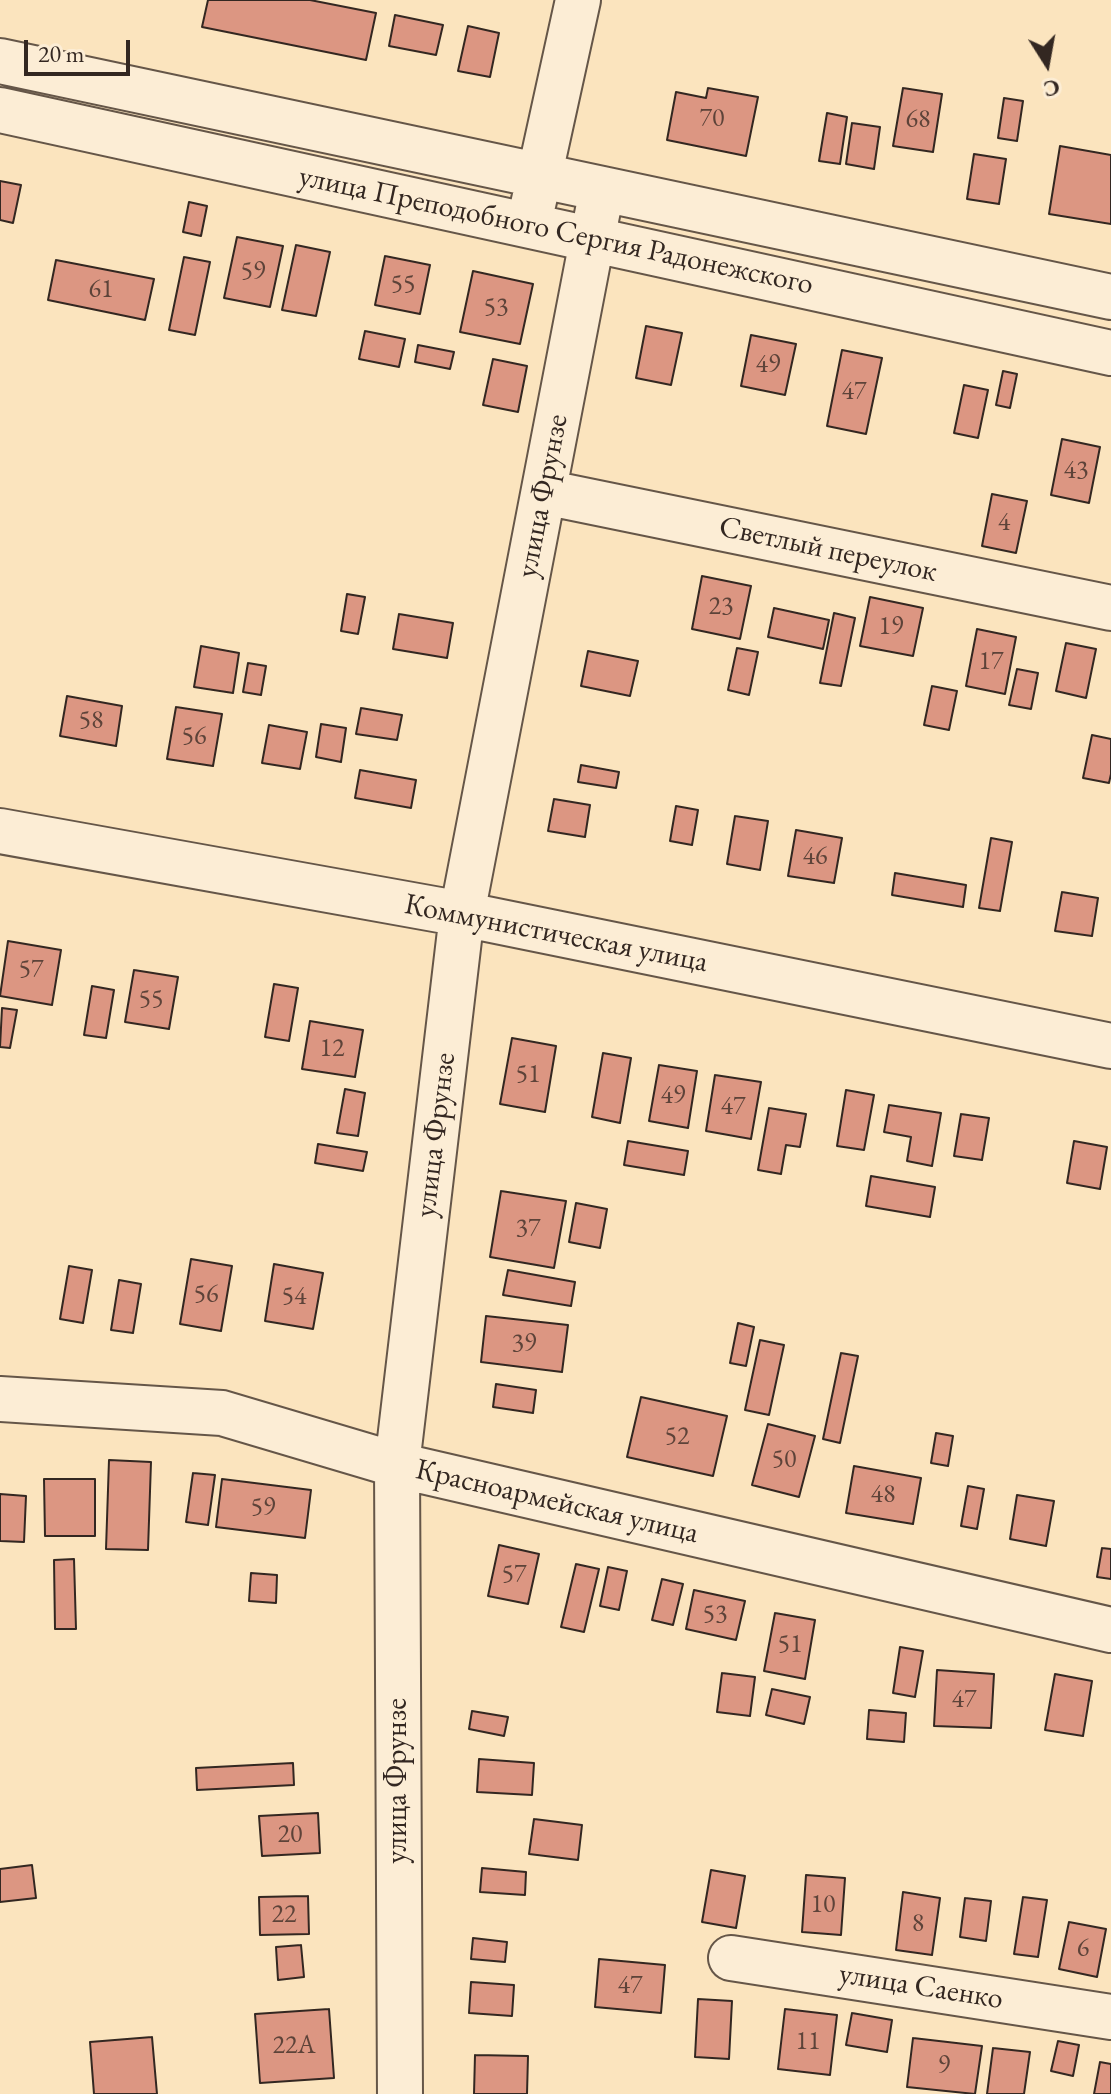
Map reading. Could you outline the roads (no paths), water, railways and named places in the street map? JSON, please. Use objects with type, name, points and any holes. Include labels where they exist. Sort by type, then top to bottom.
[{"type":"street","points":[[529,225],[578,0]]},
{"type":"street","name":"улица Преподобного Сергия Радонежского","points":[[0,61],[1111,297]]},
{"type":"street","name":"улица Преподобного Сергия Радонежского","points":[[0,110],[1111,353]]},
{"type":"street","name":"улица Фрунзе","points":[[400,2094],[397,1465],[462,914],[602,189]]},
{"type":"street","name":"Светлый переулок","points":[[544,492],[1111,608]]},
{"type":"street","name":"Коммунистическая улица","points":[[0,831],[462,914],[1111,1046]]},
{"type":"street","name":"Красноармейская улица","points":[[0,1399],[222,1413],[397,1465],[1111,1630]]},
{"type":"street","name":"улица Саенко","points":[[731,1958],[1111,2017]]}]
